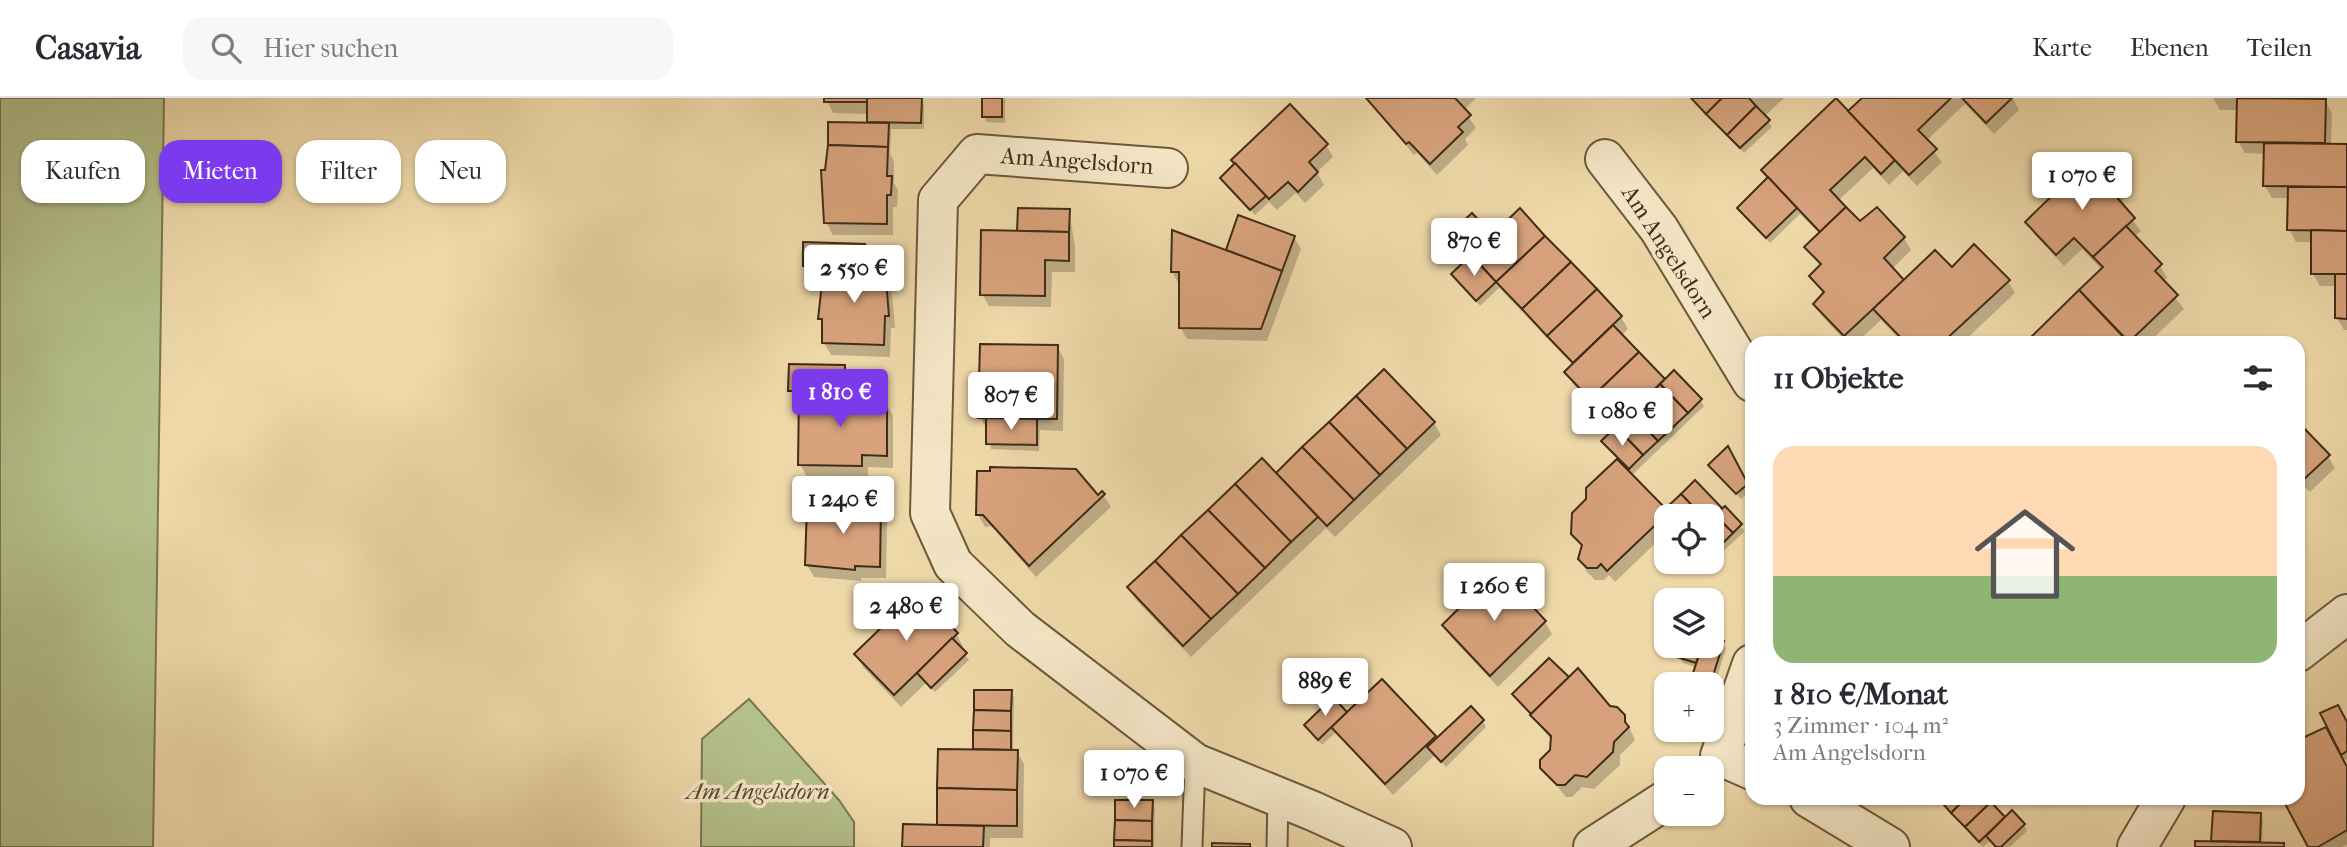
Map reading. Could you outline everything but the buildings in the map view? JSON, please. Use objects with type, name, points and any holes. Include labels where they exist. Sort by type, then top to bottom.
[{"type":"street","name":"Am Angelsdorn","points":[[1168,168],[977,154],[937,200],[930,513],[953,564],[1020,629],[1195,763],[1392,847]]},
{"type":"street","name":"Am Angelsdorn","points":[[1605,159],[1659,229],[1745,370]]},
{"type":"street","points":[[2305,647],[2347,614]]},
{"type":"street","points":[[1727,765],[1745,692]]},
{"type":"street","points":[[1821,805],[1890,847]]},
{"type":"street","points":[[2137,847],[2162,805]]},
{"type":"street","points":[[1593,847],[1654,808]]},
{"type":"lane","points":[[1192,847],[1195,763]]},
{"type":"lane","points":[[1277,847],[1278,797]]},
{"type":"green space","points":[[0,98],[164,98],[163,140],[159,140],[159,203],[162,203],[153,847],[0,847]]},
{"type":"green space","name":"Am Angelsdorn","points":[[749,699],[839,800],[854,822],[854,847],[701,847],[702,739]]}]
